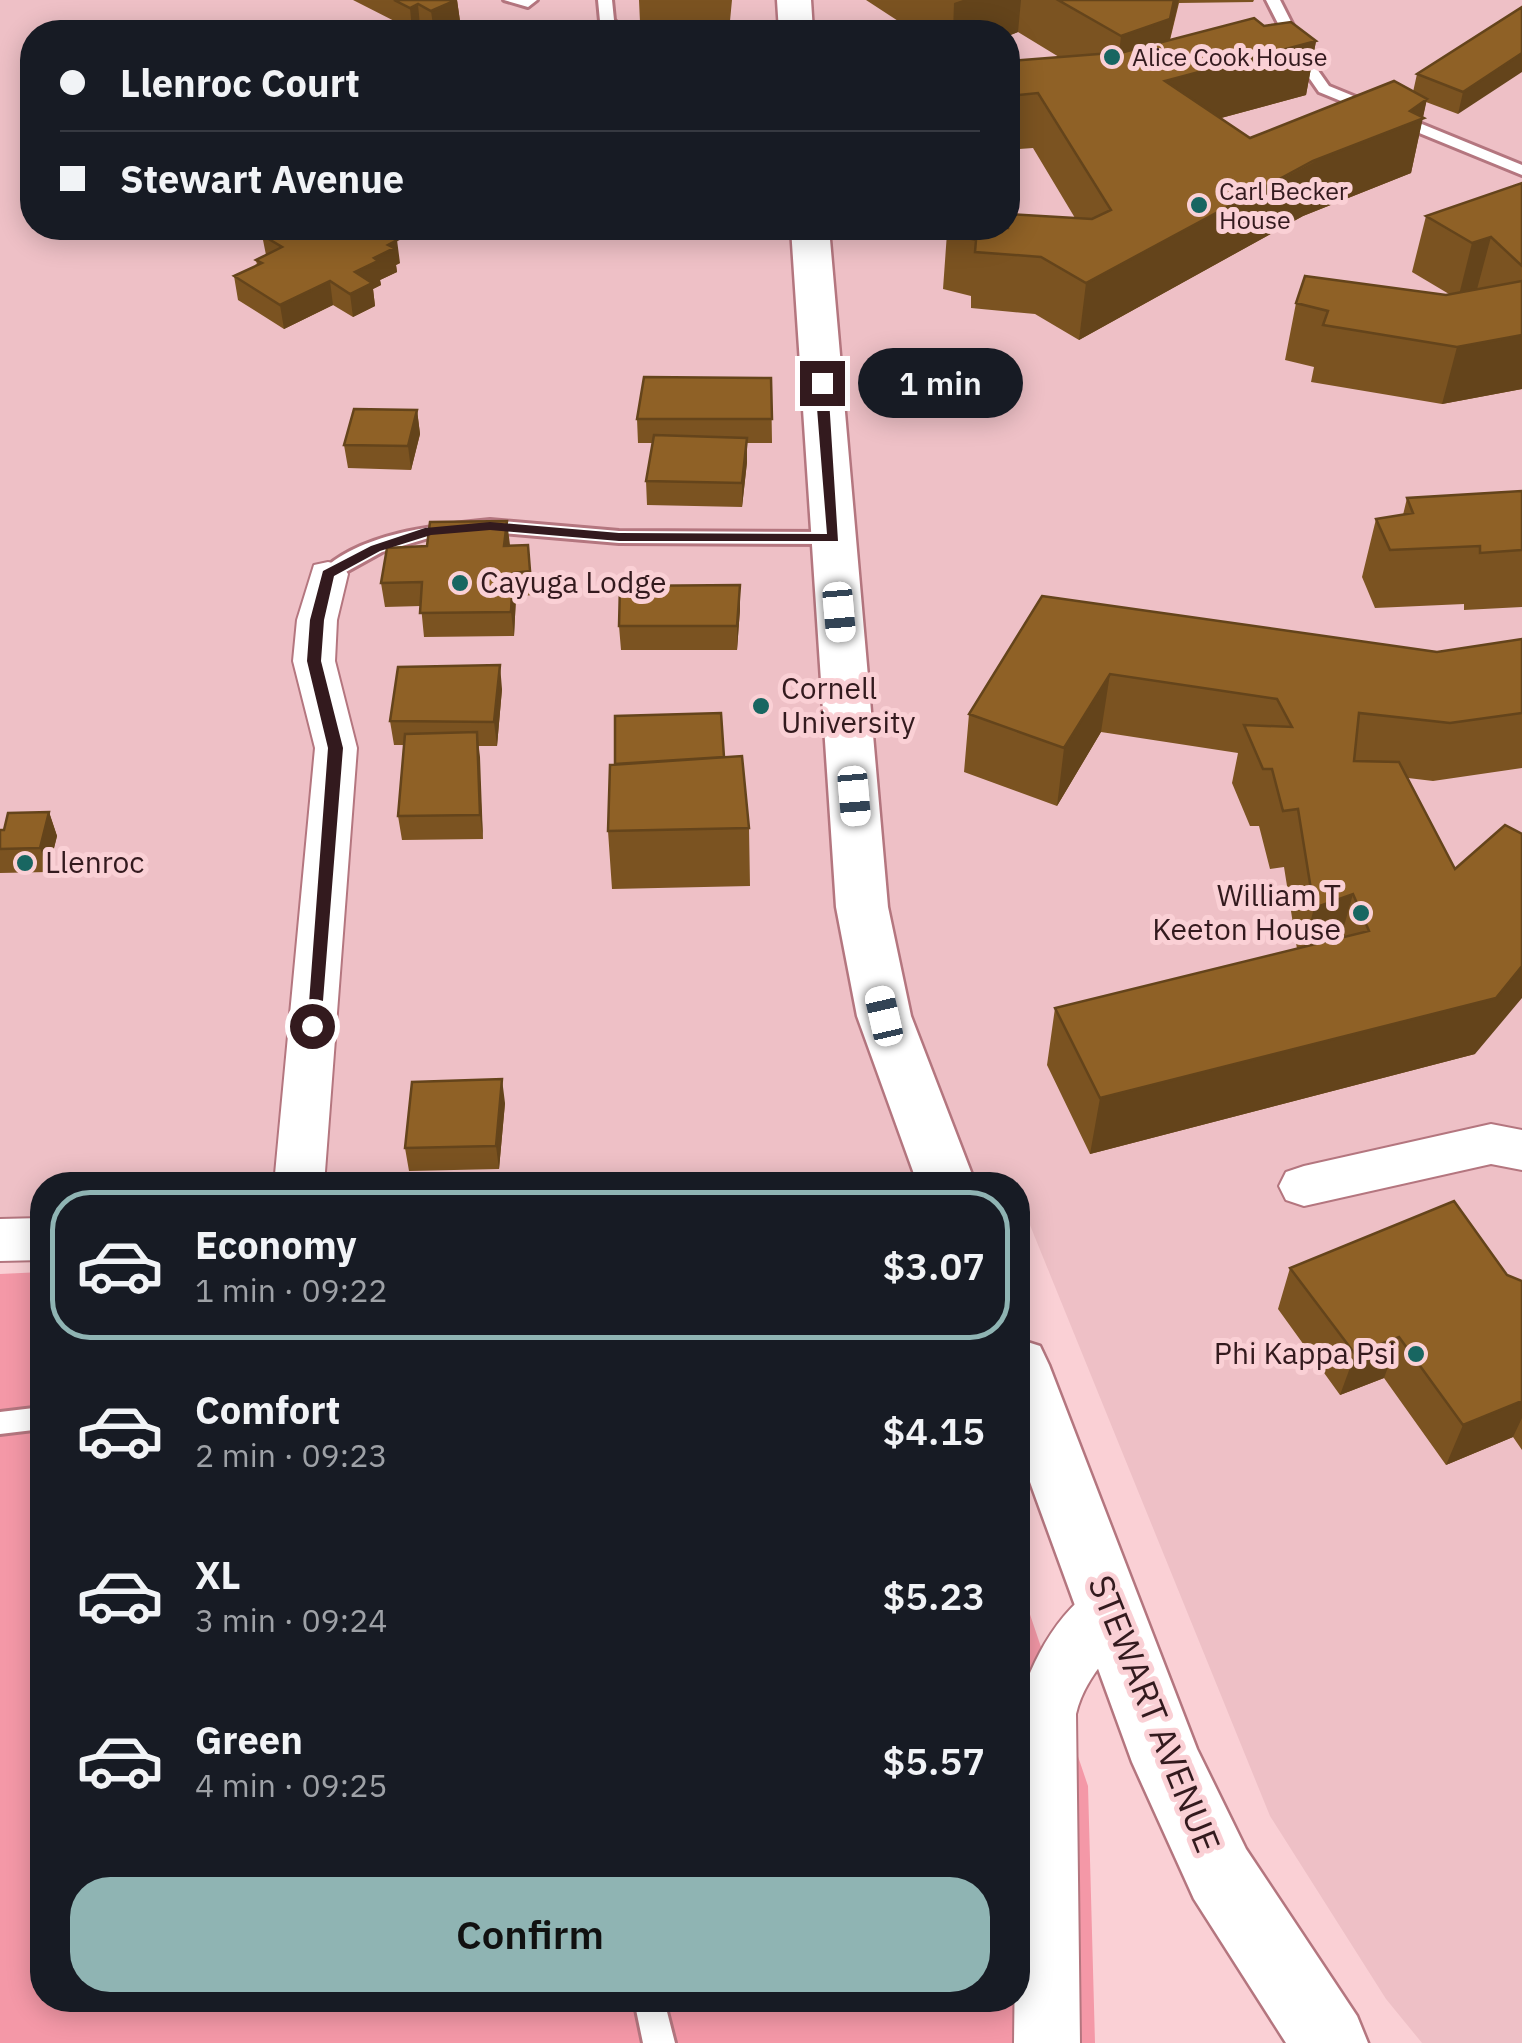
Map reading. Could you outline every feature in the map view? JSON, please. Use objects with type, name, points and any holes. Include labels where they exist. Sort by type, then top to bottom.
[{"type":"street","points":[[811,240],[862,907],[884,1016],[941,1172]]},
{"type":"street","points":[[300,1172],[336,748],[314,661],[317,620],[328,574]]},
{"type":"street","points":[[1304,1186],[1491,1144],[1522,1150]]},
{"type":"street","points":[[0,1240],[30,1239]]},
{"type":"street","name":"STEWART AVENUE","points":[[1030,1396],[1167,1762],[1220,1874],[1330,2043]]},
{"type":"street","points":[[1046,2043],[1046,1714],[1050,1692],[1063,1665],[1110,1608]]},
{"type":"lane","points":[[511,0],[530,0]]},
{"type":"lane","points":[[1273,0],[1302,59],[1324,89],[1522,170]]},
{"type":"lane","points":[[328,574],[376,548],[430,531],[490,526],[619,537],[834,538]]},
{"type":"lane","points":[[0,1423],[30,1419]]},
{"type":"lane","points":[[652,2012],[659,2043]]},
{"type":"shaded area","name":"Cornell University","points":[[0,0],[1522,0],[1522,2043],[1422,2043],[1386,1999],[1270,1816],[1030,1225],[1030,1172],[30,1172],[30,1217],[0,1218]]},
{"type":"shaded area","points":[[30,1273],[30,2012],[1030,2012],[1030,1614],[1088,1786],[1095,2043],[0,2043],[0,1274]]},
{"type":"building","points":[[394,0],[456,0],[431,11],[418,4],[410,8]]},
{"type":"building","points":[[1058,0],[1174,0],[1170,19],[1121,36]]},
{"type":"building","points":[[1522,7],[1522,53],[1463,92],[1417,74]]},
{"type":"building","points":[[1254,18],[1264,26],[1291,22],[1316,41],[1165,81],[1250,138],[1394,81],[1427,99],[1410,111],[1424,118],[1313,161],[1086,283],[1041,257],[975,252],[976,240],[1020,240],[1020,215],[1092,219],[1111,210],[1038,93],[1020,95],[1020,60],[1124,52]]},
{"type":"building","points":[[1522,183],[1522,266],[1491,237],[1472,243],[1426,216]]},
{"type":"building","points":[[270,240],[397,240],[388,245],[394,248],[374,258],[378,261],[355,272],[372,283],[350,294],[330,281],[280,305],[234,276],[262,263],[256,260],[282,247]]},
{"type":"building","points":[[1305,276],[1446,295],[1522,281],[1522,335],[1457,347],[1323,325],[1328,311],[1296,303]]},
{"type":"building","points":[[644,377],[771,378],[772,419],[637,419]]},
{"type":"building","points":[[354,409],[417,410],[408,446],[344,445]]},
{"type":"building","points":[[654,435],[747,438],[742,483],[646,481]]},
{"type":"building","points":[[1522,491],[1522,550],[1480,553],[1480,546],[1390,550],[1376,519],[1413,513],[1407,498]]},
{"type":"building","name":"Cayuga Lodge","points":[[507,521],[504,546],[528,545],[530,571],[513,573],[511,612],[420,613],[422,582],[381,583],[387,548],[427,546],[430,522]]},
{"type":"building","points":[[740,585],[737,626],[619,626],[620,586]]},
{"type":"building","points":[[1042,596],[1437,652],[1522,639],[1522,713],[1450,723],[1359,713],[1354,761],[1399,762],[1455,869],[1505,825],[1522,834],[1522,966],[1496,998],[1100,1098],[1055,1008],[1369,931],[1353,894],[1314,908],[1298,809],[1283,811],[1272,769],[1263,769],[1244,725],[1292,727],[1277,699],[1110,674],[1064,748],[969,714]]},
{"type":"building","points":[[500,665],[494,722],[390,721],[398,667]]},
{"type":"building","points":[[721,713],[724,757],[615,764],[615,716]]},
{"type":"building","points":[[477,732],[480,815],[398,816],[405,734]]},
{"type":"building","points":[[742,756],[749,828],[608,831],[610,765]]},
{"type":"building","points":[[49,812],[40,848],[0,849],[0,830],[4,830],[8,813]]},
{"type":"building","points":[[502,1079],[496,1146],[405,1148],[412,1082]]},
{"type":"building","name":"Phi Kappa Psi","points":[[1454,1201],[1507,1275],[1522,1281],[1522,1401],[1463,1425],[1399,1337],[1355,1354],[1290,1268]]},
{"type":"place","name":"Alice Cook House","points":[[1112,57]]},
{"type":"place","name":"Carl Becker House","points":[[1199,205]]},
{"type":"place","name":"Cayuga Lodge","points":[[460,583]]},
{"type":"place","name":"Cornell University","points":[[761,706]]},
{"type":"place","name":"Llenroc","points":[[25,863]]},
{"type":"place","name":"William T Keeton House","points":[[1361,913]]},
{"type":"place","name":"Phi Kappa Psi","points":[[1416,1354]]},
{"type":"route","points":[[312,1026],[336,748],[314,661],[317,620],[328,574],[376,548],[430,531],[490,526],[619,537],[834,538],[822,383]]}]
